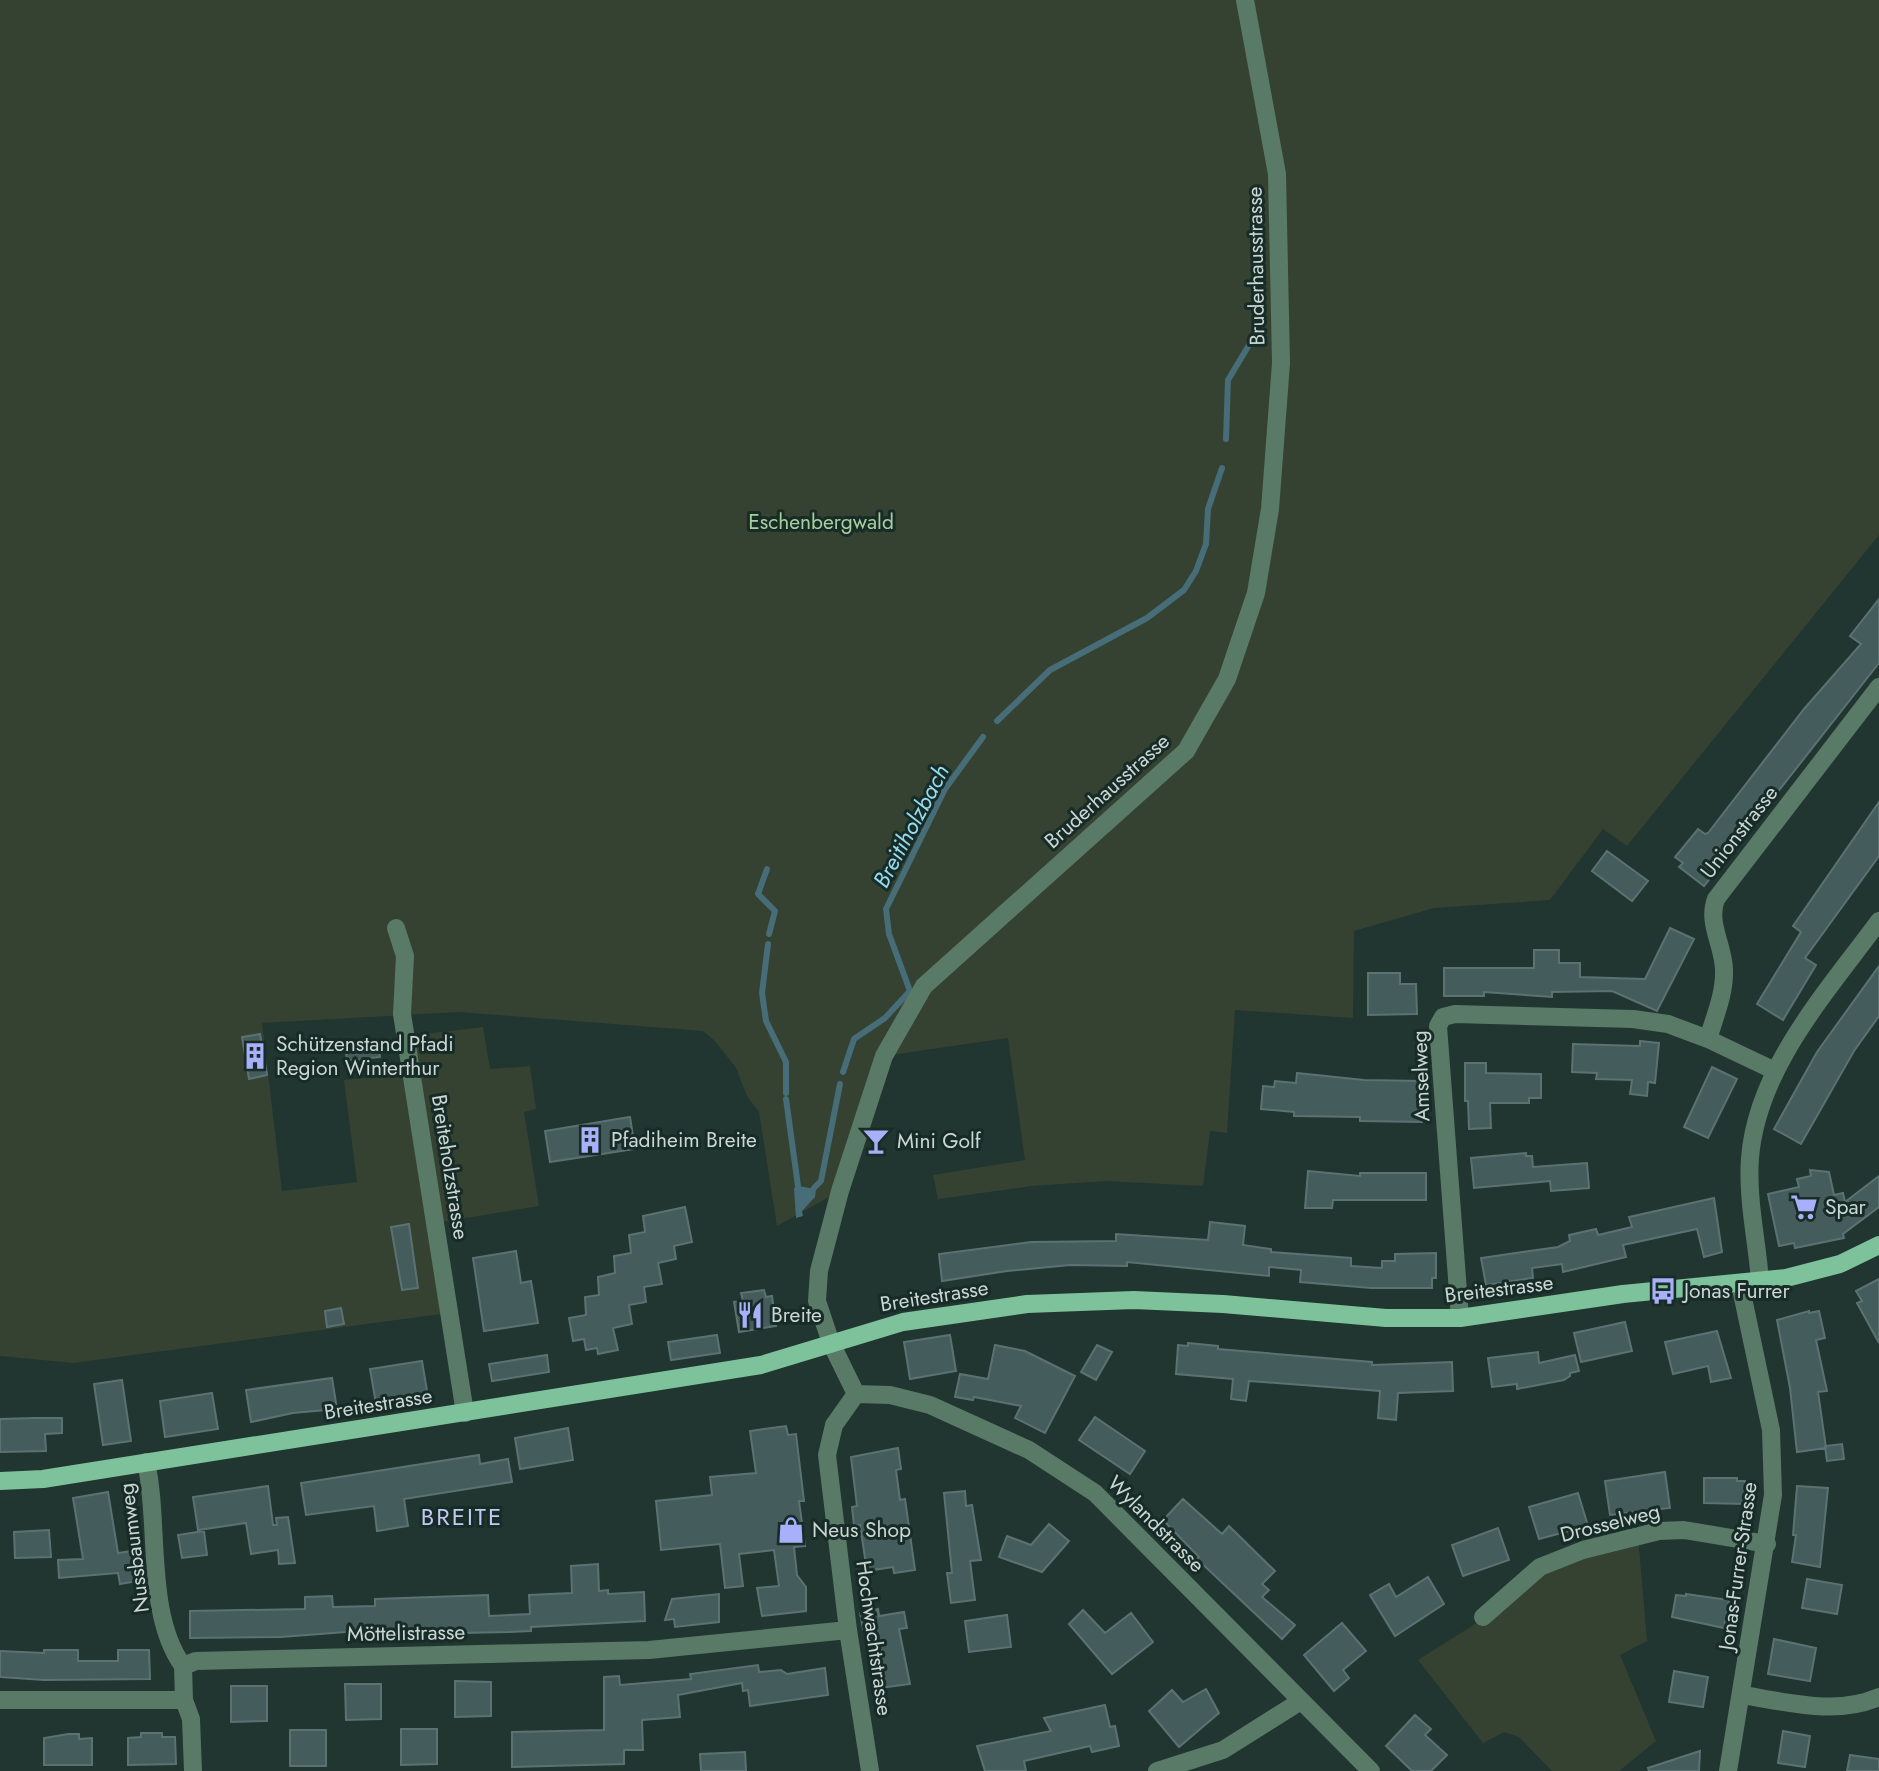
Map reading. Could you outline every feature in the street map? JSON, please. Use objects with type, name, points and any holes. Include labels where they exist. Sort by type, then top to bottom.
[{"type":"main road","name":"Breitestrasse","points":[[0,1480],[43,1479],[761,1365],[903,1322],[1027,1304],[1089,1300],[1223,1304],[1386,1318],[1460,1318],[1623,1294],[1760,1282],[1825,1269],[1879,1245]]},
{"type":"street","name":"Bruderhausstrasse","points":[[856,1394],[831,1343],[817,1301],[819,1271],[840,1191],[884,1056],[924,986],[1186,751],[1227,679],[1256,593],[1270,509],[1281,363],[1277,174],[1245,0]]},
{"type":"street","name":"Unionstrasse","points":[[1708,1039],[1723,988],[1724,965],[1711,912],[1716,899],[1879,687]]},
{"type":"street","points":[[1760,1282],[1750,1199],[1750,1158],[1756,1114],[1773,1070],[1879,921]]},
{"type":"street","name":"Breiteholzstrasse","points":[[396,928],[405,956],[402,1014],[465,1413]]},
{"type":"street","name":"Amselweg","points":[[1460,1318],[1438,1026],[1443,1017],[1455,1014],[1633,1019],[1668,1024],[1708,1039]]},
{"type":"street","points":[[1708,1039],[1773,1070]]},
{"type":"street","name":"Jonas-Furrer-Strasse","points":[[1728,1771],[1773,1495],[1772,1440],[1740,1284]]},
{"type":"street","name":"Hochwachtstrasse","points":[[856,1394],[834,1425],[827,1455],[848,1630],[870,1771]]},
{"type":"street","name":"Wylandstrasse","points":[[856,1394],[890,1395],[930,1405],[1029,1450],[1095,1493],[1371,1771]]},
{"type":"street","name":"Nussbaumweg","points":[[146,1462],[157,1587],[173,1652],[183,1666]]},
{"type":"street","name":"Drosselweg","points":[[1483,1617],[1540,1567],[1583,1550],[1659,1531],[1684,1530],[1767,1544]]},
{"type":"street","name":"Möttelistrasse","points":[[183,1666],[196,1661],[649,1650],[848,1630]]},
{"type":"street","points":[[183,1666],[184,1700],[191,1719],[193,1771]]},
{"type":"street","points":[[1742,1695],[1835,1708],[1862,1705],[1879,1697]]},
{"type":"street","points":[[0,1700],[184,1700]]},
{"type":"street","points":[[1157,1771],[1223,1750],[1301,1701]]},
{"type":"green space","name":"Eschenbergwald","points":[[0,0],[1879,0],[1879,535],[1627,846],[1603,829],[1550,900],[1434,908],[1354,931],[1353,1018],[1235,1010],[1227,1133],[1210,1131],[1203,1186],[1106,1181],[1032,1186],[938,1199],[933,1175],[1025,1160],[1008,1038],[884,1056],[840,1191],[777,1226],[759,1112],[747,1096],[736,1068],[715,1041],[703,1031],[459,1012],[262,1023],[282,1191],[357,1182],[344,1080],[412,1072],[407,1036],[483,1027],[490,1069],[530,1066],[536,1109],[524,1112],[539,1206],[436,1223],[449,1313],[73,1363],[0,1356]]},
{"type":"green space","points":[[1638,1536],[1647,1641],[1620,1655],[1656,1741],[1619,1771],[1552,1771],[1519,1737],[1504,1732],[1483,1743],[1418,1660],[1483,1619],[1540,1567]]},
{"type":"water","points":[[798,1186],[816,1189],[815,1197],[802,1211],[803,1216],[796,1218],[794,1188]]},
{"type":"building","points":[[1879,599],[1879,663],[1704,886],[1679,867],[1683,863],[1675,857],[1698,829],[1708,833],[1804,709],[1861,644],[1850,636]]},
{"type":"building","points":[[1879,802],[1879,856],[1805,958],[1816,965],[1783,1020],[1757,1004],[1801,932],[1793,926]]},
{"type":"building","points":[[1607,851],[1648,881],[1632,901],[1592,871]]},
{"type":"building","points":[[1670,928],[1694,939],[1657,1011],[1612,991],[1552,992],[1552,997],[1484,992],[1484,996],[1444,996],[1444,968],[1534,968],[1534,950],[1559,950],[1559,963],[1580,963],[1580,977],[1645,979]]},
{"type":"building","points":[[1879,966],[1879,1016],[1854,1051],[1801,1144],[1774,1129],[1817,1052]]},
{"type":"building","points":[[1368,973],[1400,973],[1400,984],[1416,984],[1417,1014],[1368,1015]]},
{"type":"building","name":"Schützenstand Pfadi Region Winterthur","points":[[260,1034],[267,1075],[249,1079],[242,1037]]},
{"type":"building","points":[[378,1040],[380,1057],[347,1061],[345,1044]]},
{"type":"building","points":[[1640,1041],[1659,1043],[1655,1083],[1648,1082],[1647,1096],[1630,1094],[1632,1080],[1596,1079],[1597,1073],[1572,1072],[1573,1044],[1640,1046]]},
{"type":"building","points":[[1465,1063],[1486,1063],[1486,1073],[1541,1074],[1541,1098],[1529,1098],[1529,1103],[1490,1103],[1491,1128],[1469,1129],[1468,1101],[1465,1101]]},
{"type":"building","points":[[1712,1067],[1737,1079],[1708,1138],[1684,1127]]},
{"type":"building","points":[[1297,1073],[1364,1080],[1422,1081],[1422,1122],[1294,1116],[1294,1112],[1261,1109],[1263,1086],[1274,1087],[1275,1081],[1296,1083]]},
{"type":"building","name":"Pfadiheim Breite","points":[[630,1117],[635,1149],[550,1162],[545,1131]]},
{"type":"building","points":[[1526,1153],[1526,1156],[1532,1156],[1533,1167],[1587,1163],[1589,1188],[1551,1191],[1550,1181],[1474,1188],[1471,1158]]},
{"type":"building","name":"Spar","points":[[1810,1170],[1829,1172],[1834,1195],[1843,1193],[1845,1202],[1879,1176],[1879,1207],[1843,1234],[1844,1238],[1795,1248],[1794,1243],[1779,1246],[1768,1194],[1799,1187],[1797,1179],[1811,1176]]},
{"type":"building","points":[[1308,1171],[1360,1176],[1360,1173],[1426,1173],[1426,1200],[1333,1200],[1332,1208],[1305,1208]]},
{"type":"building","points":[[1714,1198],[1722,1252],[1704,1257],[1697,1229],[1623,1245],[1626,1257],[1563,1272],[1562,1264],[1532,1268],[1533,1278],[1486,1285],[1481,1258],[1558,1247],[1570,1241],[1569,1235],[1596,1229],[1598,1235],[1632,1227],[1629,1217]]},
{"type":"building","points":[[685,1207],[692,1242],[674,1246],[676,1259],[658,1263],[662,1284],[644,1287],[646,1302],[629,1305],[632,1324],[613,1328],[618,1350],[598,1354],[597,1348],[586,1350],[584,1339],[573,1341],[569,1318],[586,1315],[585,1297],[599,1295],[598,1277],[615,1273],[614,1256],[631,1253],[629,1235],[645,1232],[643,1216]]},
{"type":"building","points":[[1210,1222],[1245,1226],[1243,1245],[1271,1249],[1271,1252],[1351,1258],[1351,1266],[1382,1268],[1382,1261],[1395,1261],[1395,1254],[1436,1253],[1436,1278],[1432,1278],[1432,1288],[1371,1288],[1300,1282],[1301,1270],[1269,1267],[1269,1276],[1127,1262],[1127,1266],[1070,1265],[942,1281],[939,1254],[1031,1242],[1116,1241],[1116,1234],[1208,1240]]},
{"type":"building","points":[[409,1224],[418,1288],[402,1290],[391,1227]]},
{"type":"building","points":[[516,1251],[521,1283],[531,1281],[538,1323],[484,1331],[473,1258]]},
{"type":"building","points":[[1879,1279],[1879,1343],[1857,1303],[1862,1301],[1856,1291]]},
{"type":"building","points":[[764,1290],[766,1297],[772,1296],[776,1326],[739,1332],[734,1302],[743,1301],[741,1293]]},
{"type":"building","points":[[341,1308],[344,1324],[327,1327],[325,1311]]},
{"type":"building","points":[[1819,1311],[1825,1338],[1816,1340],[1827,1391],[1818,1392],[1826,1448],[1797,1452],[1790,1388],[1777,1320]]},
{"type":"building","points":[[1625,1322],[1632,1351],[1581,1362],[1574,1333]]},
{"type":"building","points":[[1717,1331],[1731,1378],[1711,1382],[1708,1366],[1673,1374],[1665,1342]]},
{"type":"building","points":[[717,1335],[720,1353],[671,1360],[668,1342]]},
{"type":"building","points":[[950,1335],[956,1371],[910,1379],[904,1342]]},
{"type":"building","points":[[1188,1343],[1218,1346],[1218,1349],[1372,1362],[1372,1365],[1452,1362],[1453,1391],[1398,1393],[1396,1420],[1378,1418],[1380,1391],[1249,1381],[1246,1401],[1231,1399],[1233,1379],[1176,1374],[1178,1345],[1188,1346]]},
{"type":"building","points":[[995,1345],[1025,1351],[1075,1376],[1045,1433],[1015,1418],[1021,1406],[974,1397],[973,1400],[955,1397],[960,1374],[988,1379]]},
{"type":"building","points":[[1097,1345],[1112,1352],[1096,1380],[1081,1372]]},
{"type":"building","points":[[1538,1352],[1539,1363],[1575,1355],[1579,1371],[1570,1373],[1564,1380],[1517,1389],[1517,1384],[1492,1387],[1488,1358]]},
{"type":"building","points":[[547,1355],[549,1372],[492,1381],[489,1364]]},
{"type":"building","points":[[422,1361],[428,1397],[376,1404],[370,1369]]},
{"type":"building","points":[[332,1378],[337,1409],[293,1413],[251,1422],[246,1390]]},
{"type":"building","points":[[122,1380],[131,1441],[103,1445],[94,1384]]},
{"type":"building","points":[[212,1393],[218,1429],[165,1437],[160,1401]]},
{"type":"building","points":[[1095,1417],[1145,1451],[1130,1474],[1079,1440]]},
{"type":"building","points":[[62,1418],[62,1433],[45,1434],[46,1451],[0,1452],[0,1419]]},
{"type":"building","points":[[786,1426],[788,1435],[796,1434],[804,1501],[799,1501],[805,1546],[794,1547],[797,1575],[806,1587],[806,1611],[762,1616],[757,1588],[779,1586],[774,1550],[739,1554],[743,1586],[725,1588],[720,1544],[661,1550],[656,1501],[712,1495],[710,1477],[756,1473],[750,1431]]},
{"type":"building","points":[[568,1428],[573,1460],[520,1469],[515,1438]]},
{"type":"building","points":[[1842,1444],[1844,1459],[1827,1461],[1825,1446]]},
{"type":"building","points":[[898,1448],[901,1469],[896,1470],[900,1500],[905,1499],[915,1570],[894,1573],[893,1567],[867,1571],[860,1525],[854,1525],[852,1507],[857,1506],[851,1457]]},
{"type":"building","points":[[479,1455],[480,1464],[508,1459],[512,1482],[404,1499],[408,1526],[377,1531],[374,1506],[306,1515],[301,1483]]},
{"type":"building","points":[[1665,1472],[1670,1508],[1610,1515],[1605,1481]]},
{"type":"building","points":[[1704,1478],[1737,1478],[1737,1481],[1745,1481],[1745,1504],[1704,1503]]},
{"type":"building","points":[[268,1486],[273,1525],[277,1525],[276,1518],[288,1517],[295,1563],[279,1564],[278,1550],[251,1554],[246,1523],[198,1530],[193,1497]]},
{"type":"building","points":[[1797,1486],[1828,1488],[1820,1567],[1792,1562],[1796,1535],[1793,1535]]},
{"type":"building","points":[[965,1491],[966,1506],[972,1505],[981,1560],[970,1561],[975,1600],[951,1603],[947,1573],[952,1573],[944,1493]]},
{"type":"building","points":[[108,1492],[118,1553],[139,1550],[143,1580],[120,1584],[118,1573],[59,1578],[58,1560],[83,1559],[73,1498]]},
{"type":"building","points":[[1578,1493],[1588,1526],[1539,1539],[1529,1507]]},
{"type":"building","points":[[1183,1499],[1222,1534],[1229,1526],[1275,1571],[1262,1584],[1269,1590],[1262,1597],[1295,1625],[1282,1639],[1197,1559],[1199,1557],[1163,1520]]},
{"type":"building","points":[[1049,1524],[1069,1541],[1042,1572],[999,1557],[1007,1536],[1031,1545]]},
{"type":"building","points":[[1498,1528],[1509,1560],[1463,1576],[1452,1545]]},
{"type":"building","points":[[49,1530],[51,1557],[15,1558],[14,1532]]},
{"type":"building","points":[[204,1531],[207,1555],[182,1558],[178,1535]]},
{"type":"building","points":[[598,1564],[599,1591],[608,1590],[608,1594],[644,1592],[645,1621],[531,1627],[531,1631],[509,1632],[462,1633],[462,1630],[359,1636],[359,1631],[281,1637],[190,1638],[190,1611],[305,1609],[305,1597],[332,1596],[333,1607],[375,1606],[375,1599],[488,1595],[489,1616],[530,1614],[529,1595],[572,1593],[571,1566]]},
{"type":"building","points":[[1428,1577],[1444,1604],[1395,1636],[1370,1595],[1389,1584],[1396,1597]]},
{"type":"building","points":[[1807,1579],[1842,1585],[1837,1614],[1802,1608]]},
{"type":"building","points":[[719,1594],[719,1622],[675,1627],[674,1619],[665,1620],[672,1599]]},
{"type":"building","points":[[1676,1595],[1729,1600],[1724,1628],[1672,1617]]},
{"type":"building","points":[[878,1609],[879,1616],[904,1612],[907,1628],[899,1629],[910,1684],[881,1688],[870,1628],[863,1629],[860,1613]]},
{"type":"building","points":[[1083,1610],[1105,1633],[1131,1613],[1153,1642],[1112,1674],[1069,1624]]},
{"type":"building","points":[[1007,1615],[1011,1647],[969,1652],[965,1621]]},
{"type":"building","points":[[1342,1623],[1366,1651],[1343,1670],[1349,1678],[1334,1691],[1304,1655]]},
{"type":"building","points":[[1774,1639],[1816,1648],[1810,1681],[1768,1674]]},
{"type":"building","points":[[44,1650],[78,1650],[78,1661],[118,1661],[118,1650],[149,1650],[150,1679],[44,1680],[0,1677],[0,1651],[44,1653]]},
{"type":"building","points":[[758,1665],[759,1672],[781,1670],[787,1674],[825,1668],[828,1695],[750,1706],[748,1690],[743,1691],[742,1683],[678,1695],[680,1717],[642,1720],[643,1750],[624,1750],[624,1764],[512,1767],[512,1732],[604,1730],[604,1677],[619,1676],[620,1685],[691,1679],[690,1674]]},
{"type":"building","points":[[1674,1671],[1708,1677],[1703,1707],[1669,1702]]},
{"type":"building","points":[[455,1681],[491,1682],[491,1716],[455,1717]]},
{"type":"building","points":[[345,1684],[381,1684],[381,1719],[346,1720]]},
{"type":"building","points":[[231,1686],[267,1686],[267,1721],[231,1722]]},
{"type":"building","points":[[1206,1689],[1219,1713],[1179,1747],[1149,1711],[1172,1690],[1183,1702]]},
{"type":"building","points":[[1105,1705],[1110,1727],[1115,1726],[1119,1746],[1092,1752],[1090,1746],[1024,1761],[1026,1771],[985,1771],[977,1746],[1051,1731],[1044,1718]]},
{"type":"building","points":[[1415,1715],[1431,1729],[1425,1735],[1447,1755],[1431,1771],[1412,1771],[1386,1746]]},
{"type":"building","points":[[401,1729],[437,1729],[437,1764],[401,1765]]},
{"type":"building","points":[[290,1730],[326,1730],[326,1766],[290,1766]]},
{"type":"building","points":[[1783,1731],[1810,1736],[1805,1767],[1778,1763]]},
{"type":"building","points":[[141,1733],[162,1733],[162,1737],[175,1737],[176,1764],[128,1765],[128,1738],[141,1737]]},
{"type":"building","points":[[79,1734],[79,1739],[92,1738],[92,1765],[44,1765],[44,1738]]},
{"type":"building","points":[[1700,1751],[1699,1771],[1649,1771],[1648,1768]]},
{"type":"building","points":[[745,1752],[746,1771],[701,1771],[700,1754]]},
{"type":"building","points":[[1850,1755],[1879,1759],[1879,1771],[1847,1771]]},
{"type":"waterway","points":[[1226,439],[1228,380],[1264,320]]},
{"type":"waterway","name":"Breitiholzbach","points":[[997,721],[1050,670],[1147,618],[1184,590],[1196,571],[1206,544],[1208,509],[1222,468]]},
{"type":"waterway","name":"Breitiholzbach","points":[[843,1072],[854,1039],[885,1018],[910,991],[889,934],[886,909],[945,789],[983,737]]},
{"type":"waterway","points":[[767,869],[758,894],[775,911],[769,934]]},
{"type":"waterway","points":[[768,944],[762,993],[766,1021],[786,1062],[786,1093]]},
{"type":"waterway","name":"Breitiholzbach","points":[[814,1188],[821,1181],[840,1084]]},
{"type":"waterway","points":[[786,1099],[798,1186]]},
{"type":"place","name":"Schützenstand Pfadi Region Winterthur","points":[[255,1056]]},
{"type":"place","name":"Pfadiheim Breite","points":[[590,1140]]},
{"type":"place","name":"Mini Golf","points":[[876,1141]]},
{"type":"place","name":"Spar","points":[[1804,1207]]},
{"type":"place","name":"Jonas Furrer","points":[[1663,1291]]},
{"type":"place","name":"Breite","points":[[750,1315]]},
{"type":"place","name":"Neus Shop","points":[[791,1530]]},
{"type":"district","name":"BREITE","points":[[462,1516]]}]
